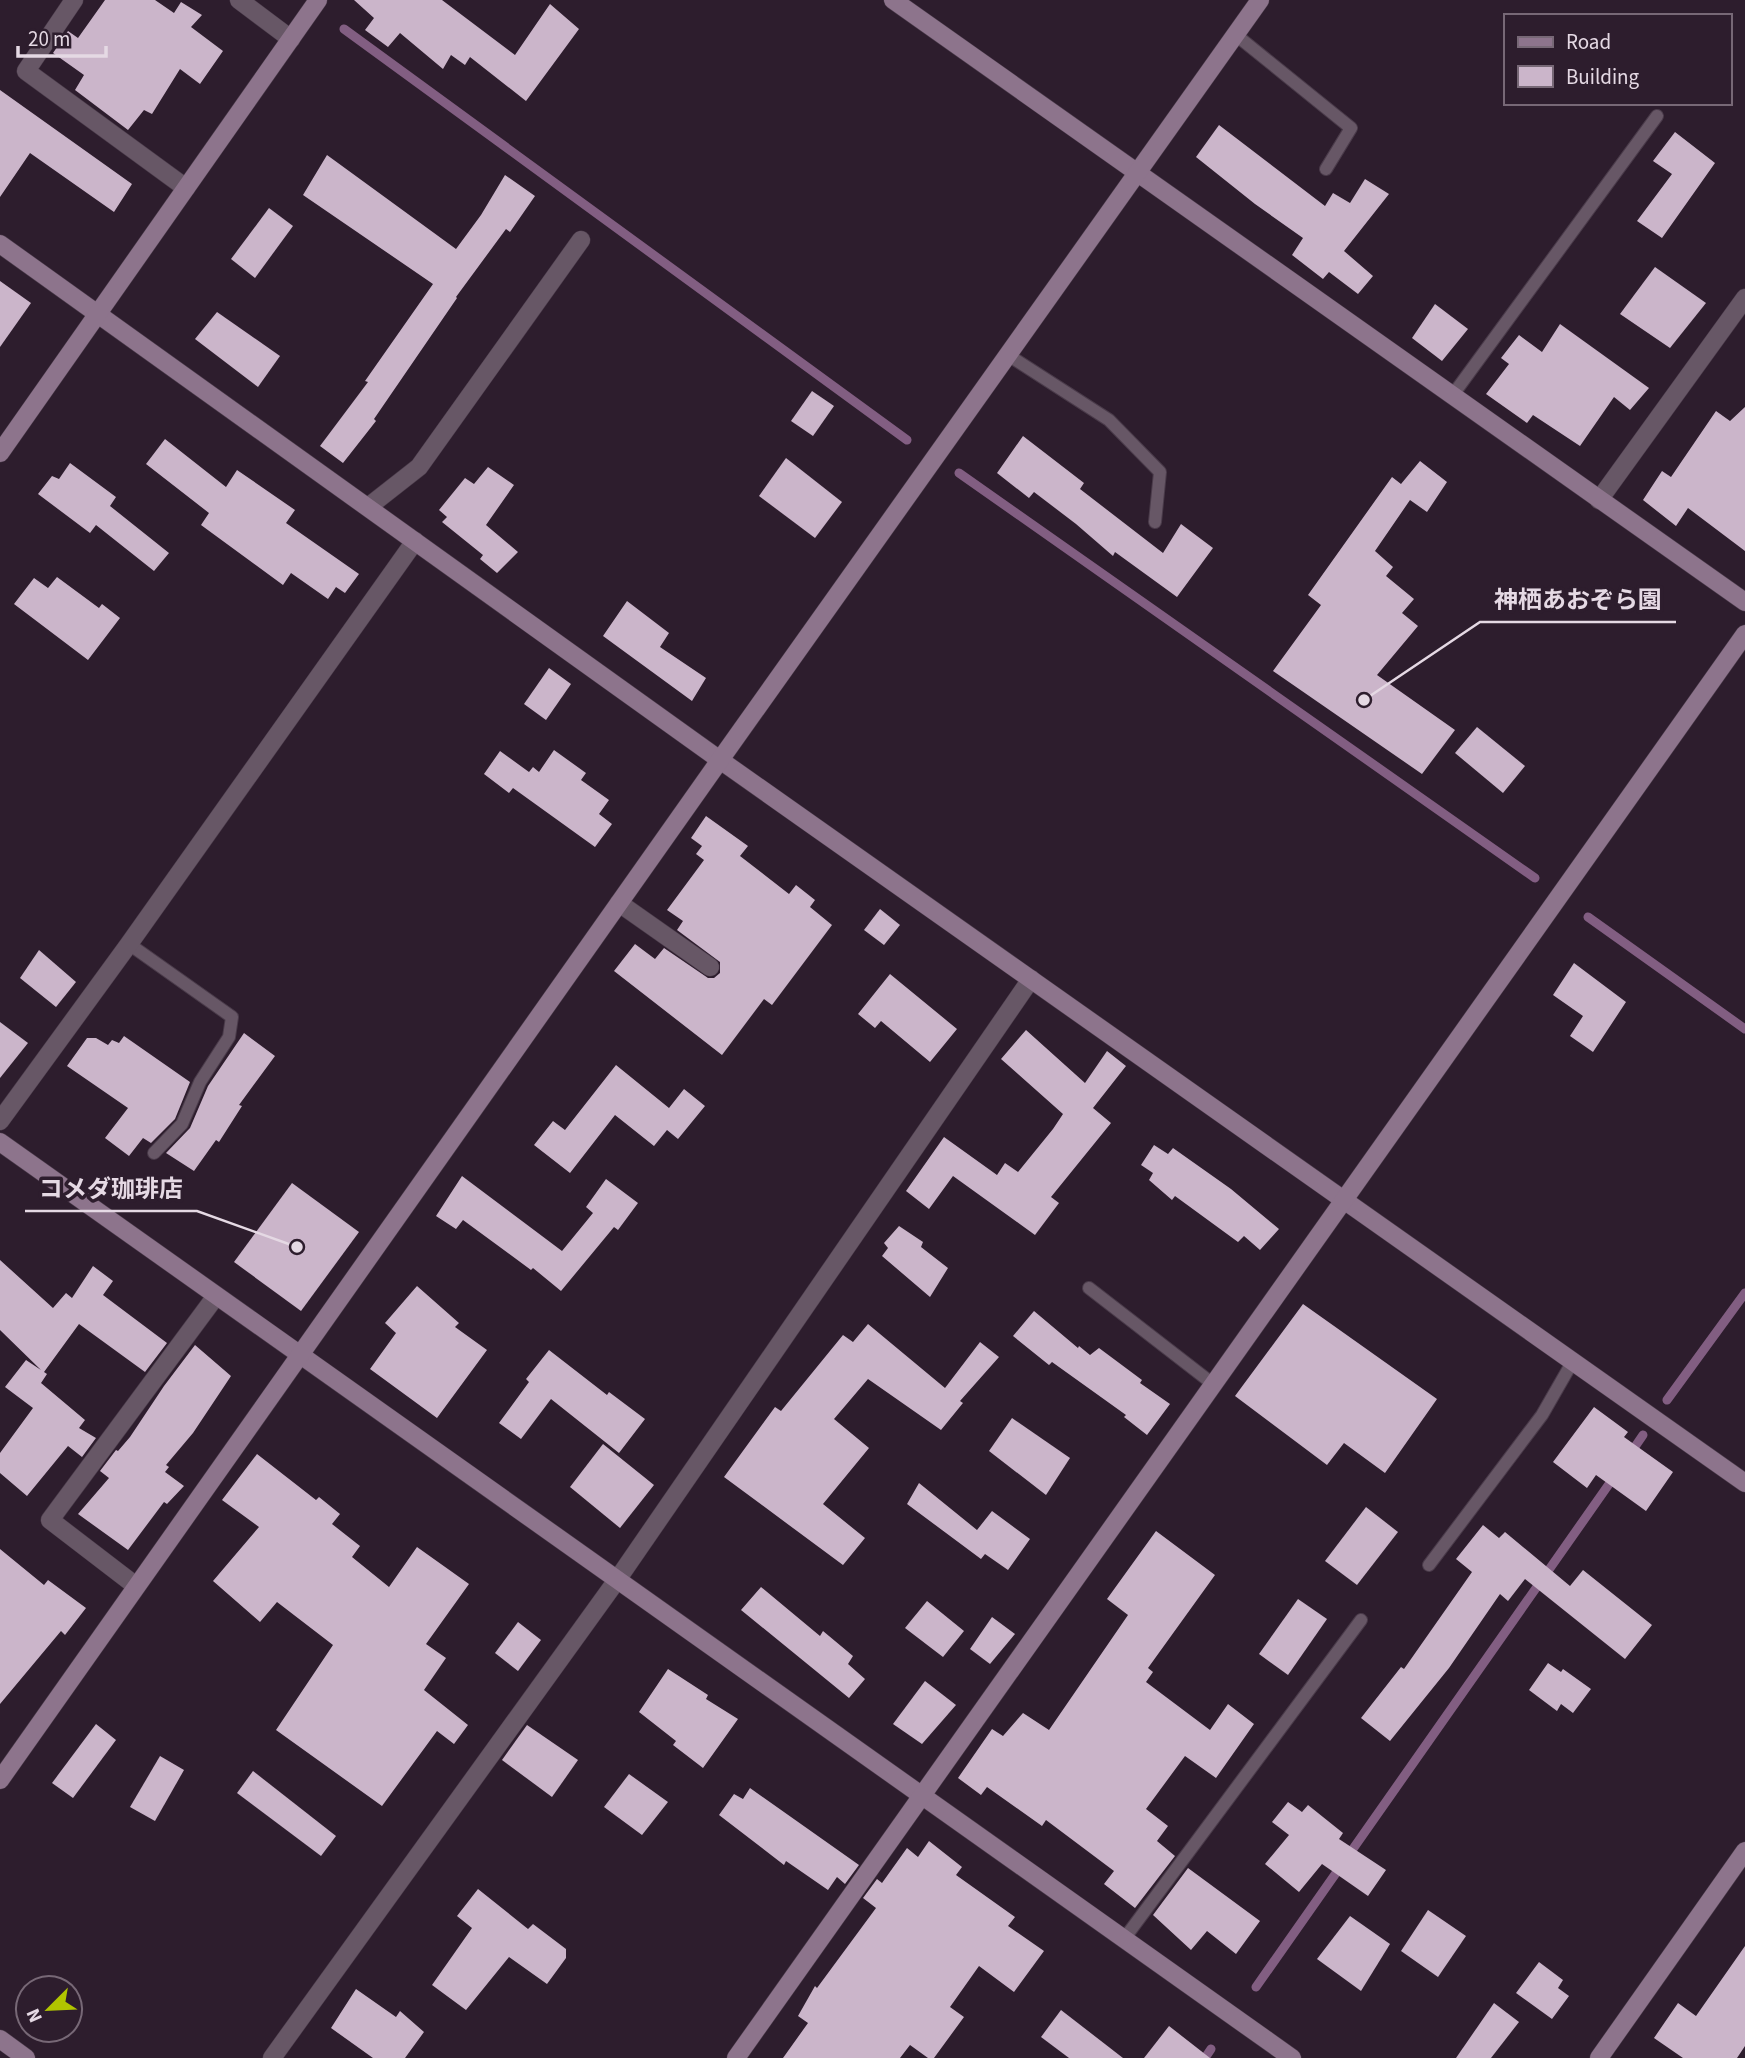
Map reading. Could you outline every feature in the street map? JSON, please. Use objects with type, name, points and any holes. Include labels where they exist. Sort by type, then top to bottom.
[{"type":"street","points":[[74,0],[26,71],[186,188]]},
{"type":"street","points":[[239,0],[291,39]]},
{"type":"street","points":[[0,453],[318,0]]},
{"type":"street","points":[[893,0],[1745,602]]},
{"type":"street","points":[[0,1780],[720,760],[1261,0]]},
{"type":"street","points":[[368,507],[419,467],[581,240]]},
{"type":"street","points":[[0,244],[720,760],[1745,1483]]},
{"type":"street","points":[[1598,500],[1745,298]]},
{"type":"street","points":[[0,1121],[415,541]]},
{"type":"street","points":[[736,2058],[1745,634]]},
{"type":"street","points":[[619,903],[710,967]]},
{"type":"street","points":[[272,2058],[617,1580],[1031,979]]},
{"type":"street","points":[[0,1142],[1292,2058]]},
{"type":"street","points":[[136,1586],[50,1520],[216,1296]]},
{"type":"street","points":[[1599,2058],[1745,1851]]},
{"type":"street","points":[[0,2039],[26,2058]]},
{"type":"lane","points":[[1236,34],[1351,128],[1326,169]]},
{"type":"lane","points":[[1452,396],[1657,116]]},
{"type":"lane","points":[[1008,355],[1108,420],[1160,472],[1155,522]]},
{"type":"lane","points":[[129,944],[232,1017],[229,1037],[200,1082],[182,1125],[154,1153]]},
{"type":"lane","points":[[1089,1288],[1213,1384]]},
{"type":"lane","points":[[1429,1565],[1542,1415],[1573,1361]]},
{"type":"lane","points":[[1124,1939],[1361,1620]]},
{"type":"building","points":[[105,0],[155,0],[174,13],[181,2],[202,15],[191,27],[223,51],[200,84],[180,69],[152,114],[144,110],[128,130],[75,90],[84,75],[53,53],[68,31],[78,38]]},
{"type":"building","points":[[354,0],[442,0],[515,55],[550,4],[579,29],[526,101],[470,57],[465,65],[451,55],[443,69],[400,33],[388,47],[365,30],[374,18]]},
{"type":"building","points":[[0,90],[132,184],[114,212],[30,153],[0,197]]},
{"type":"building","points":[[1219,125],[1325,206],[1333,193],[1350,203],[1365,179],[1389,194],[1344,251],[1373,276],[1358,294],[1329,272],[1323,279],[1292,255],[1303,238],[1196,157]]},
{"type":"building","points":[[1675,132],[1715,163],[1662,238],[1637,221],[1672,174],[1653,161]]},
{"type":"building","points":[[327,155],[456,249],[505,175],[535,196],[510,232],[506,229],[456,297],[374,419],[376,421],[343,463],[320,446],[368,382],[365,381],[433,284],[303,195]]},
{"type":"building","points":[[269,208],[293,226],[255,278],[231,259]]},
{"type":"building","points":[[1655,267],[1706,303],[1670,348],[1620,314]]},
{"type":"building","points":[[0,281],[31,303],[0,347]]},
{"type":"building","points":[[1435,304],[1468,329],[1442,361],[1412,338]]},
{"type":"building","points":[[217,312],[280,356],[258,387],[195,339]]},
{"type":"building","points":[[1560,324],[1649,388],[1630,410],[1614,397],[1580,446],[1533,415],[1527,423],[1486,394],[1509,364],[1501,358],[1519,335],[1542,352]]},
{"type":"building","points":[[812,391],[834,406],[813,436],[791,421]]},
{"type":"building","points":[[1745,407],[1745,551],[1688,508],[1676,526],[1643,500],[1662,471],[1671,477],[1716,411],[1730,421]]},
{"type":"building","points":[[1023,436],[1084,483],[1080,489],[1163,553],[1181,524],[1213,548],[1177,597],[1115,552],[1113,556],[1034,492],[1029,498],[997,473]]},
{"type":"building","points":[[165,439],[226,487],[237,470],[295,510],[286,523],[359,574],[345,593],[336,587],[328,599],[291,573],[283,585],[201,525],[209,513],[146,464]]},
{"type":"building","points":[[786,458],[842,502],[815,538],[759,496]]},
{"type":"building","points":[[1420,461],[1447,482],[1427,512],[1410,500],[1375,551],[1393,567],[1386,576],[1414,599],[1402,613],[1418,626],[1377,675],[1455,730],[1422,774],[1273,671],[1321,605],[1308,595],[1392,477],[1401,484]]},
{"type":"building","points":[[70,463],[116,497],[110,506],[169,553],[154,571],[96,525],[90,533],[38,494],[52,476],[59,479]]},
{"type":"building","points":[[488,467],[514,485],[486,525],[518,552],[497,573],[480,559],[483,555],[442,522],[447,517],[439,510],[465,478],[474,484]]},
{"type":"building","points":[[57,577],[99,608],[102,604],[120,618],[88,660],[14,604],[34,578],[48,588]]},
{"type":"building","points":[[627,601],[669,633],[660,647],[706,678],[692,701],[603,636]]},
{"type":"building","points":[[549,668],[571,684],[546,720],[524,704]]},
{"type":"building","points":[[1477,727],[1525,766],[1503,793],[1455,753]]},
{"type":"building","points":[[554,750],[586,773],[581,780],[609,800],[599,814],[612,824],[595,847],[513,788],[509,793],[484,774],[500,751],[529,772],[533,767],[539,772]]},
{"type":"building","points":[[706,816],[748,846],[740,856],[789,894],[796,885],[815,900],[810,907],[832,925],[772,1005],[764,999],[722,1055],[614,971],[635,944],[655,959],[664,948],[708,978],[714,978],[720,973],[720,962],[677,930],[683,921],[667,910],[704,860],[696,854],[702,846],[691,838]]},
{"type":"building","points":[[880,909],[900,925],[884,945],[864,930]]},
{"type":"building","points":[[39,950],[76,982],[56,1007],[20,978]]},
{"type":"building","points":[[1574,963],[1626,1002],[1593,1052],[1570,1036],[1583,1016],[1553,995]]},
{"type":"building","points":[[890,974],[957,1029],[930,1062],[881,1021],[875,1028],[858,1014]]},
{"type":"building","points":[[0,1022],[28,1043],[0,1078]]},
{"type":"building","points":[[1026,1030],[1085,1083],[1107,1051],[1126,1066],[1093,1108],[1111,1123],[1051,1197],[1059,1203],[1035,1235],[953,1176],[929,1209],[906,1191],[944,1137],[997,1175],[1005,1163],[1018,1172],[1053,1129],[1063,1114],[1001,1059]]},
{"type":"building","points":[[244,1033],[275,1056],[239,1105],[242,1106],[219,1142],[216,1140],[194,1171],[166,1153],[190,1128],[208,1086]]},
{"type":"building","points":[[124,1036],[190,1082],[175,1119],[151,1143],[143,1138],[129,1156],[105,1138],[128,1108],[67,1066],[87,1038],[96,1038],[108,1045],[112,1040],[119,1043]]},
{"type":"building","points":[[616,1065],[669,1108],[684,1089],[705,1106],[678,1139],[667,1130],[654,1146],[615,1115],[570,1173],[534,1145],[553,1121],[565,1130]]},
{"type":"building","points":[[1154,1145],[1168,1154],[1173,1148],[1231,1189],[1279,1229],[1260,1250],[1244,1236],[1238,1242],[1175,1196],[1172,1200],[1149,1180],[1153,1173],[1141,1165]]},
{"type":"building","points":[[462,1176],[562,1251],[593,1213],[586,1207],[606,1179],[638,1203],[618,1230],[614,1227],[561,1291],[533,1268],[531,1270],[463,1220],[456,1229],[436,1216]]},
{"type":"building","points":[[292,1183],[359,1232],[301,1311],[234,1262]]},
{"type":"building","points":[[899,1226],[923,1242],[921,1247],[948,1268],[930,1297],[882,1256],[888,1248],[884,1243]]},
{"type":"building","points":[[0,1260],[53,1308],[66,1293],[72,1298],[93,1266],[113,1281],[103,1295],[167,1343],[145,1372],[79,1324],[44,1372],[47,1374],[41,1383],[85,1420],[79,1428],[96,1438],[82,1457],[68,1446],[27,1496],[0,1473],[0,1453],[33,1408],[5,1387],[26,1360],[41,1370],[0,1330]]},
{"type":"building","points":[[417,1286],[459,1323],[455,1327],[487,1350],[437,1418],[370,1369],[396,1333],[385,1323]]},
{"type":"building","points":[[1303,1304],[1437,1399],[1385,1473],[1344,1443],[1327,1465],[1235,1396]]},
{"type":"building","points":[[1034,1311],[1090,1355],[1099,1348],[1170,1404],[1147,1435],[1124,1417],[1126,1415],[1052,1362],[1049,1365],[1013,1336]]},
{"type":"building","points":[[868,1324],[945,1388],[980,1342],[999,1357],[960,1401],[963,1403],[941,1430],[868,1379],[834,1419],[869,1448],[823,1504],[865,1538],[843,1565],[724,1477],[775,1407],[781,1411],[843,1335],[853,1342]]},
{"type":"building","points":[[195,1345],[231,1376],[193,1433],[166,1465],[169,1467],[165,1472],[184,1486],[167,1504],[164,1502],[128,1550],[78,1514],[109,1478],[100,1471],[130,1437]]},
{"type":"building","points":[[549,1350],[607,1395],[609,1392],[645,1419],[619,1453],[551,1399],[521,1439],[499,1423],[529,1382],[526,1379]]},
{"type":"building","points":[[1594,1407],[1628,1432],[1624,1437],[1673,1472],[1646,1511],[1596,1475],[1587,1488],[1553,1462]]},
{"type":"building","points":[[1012,1418],[1070,1458],[1046,1495],[989,1451]]},
{"type":"building","points":[[603,1444],[654,1485],[620,1528],[570,1487]]},
{"type":"building","points":[[257,1454],[316,1500],[319,1497],[340,1514],[332,1524],[360,1546],[352,1557],[389,1587],[417,1547],[469,1584],[426,1644],[446,1658],[424,1690],[468,1725],[454,1744],[437,1731],[382,1806],[276,1730],[333,1645],[277,1602],[260,1622],[213,1581],[259,1527],[222,1500]]},
{"type":"building","points":[[919,1483],[977,1530],[992,1511],[1030,1539],[1008,1570],[985,1554],[981,1559],[907,1504]]},
{"type":"building","points":[[1366,1507],[1398,1532],[1357,1585],[1325,1561]]},
{"type":"building","points":[[1483,1525],[1499,1538],[1505,1532],[1570,1586],[1583,1570],[1652,1625],[1625,1659],[1525,1579],[1508,1601],[1500,1594],[1449,1668],[1390,1741],[1361,1718],[1401,1667],[1404,1669],[1472,1572],[1456,1559]]},
{"type":"building","points":[[1156,1531],[1215,1575],[1148,1668],[1153,1672],[1146,1682],[1210,1730],[1228,1704],[1254,1724],[1216,1778],[1185,1756],[1146,1809],[1168,1826],[1157,1841],[1175,1856],[1135,1908],[1104,1884],[1114,1871],[1046,1820],[1042,1826],[987,1787],[981,1795],[958,1778],[992,1729],[1003,1736],[1023,1713],[1049,1730],[1128,1615],[1107,1599]]},
{"type":"building","points":[[0,1549],[44,1585],[48,1580],[86,1608],[65,1635],[61,1631],[0,1704]]},
{"type":"building","points":[[761,1587],[820,1636],[823,1631],[853,1656],[848,1664],[865,1679],[849,1698],[741,1610]]},
{"type":"building","points":[[1298,1599],[1327,1619],[1288,1675],[1259,1654]]},
{"type":"building","points":[[927,1601],[964,1631],[943,1657],[905,1628]]},
{"type":"building","points":[[992,1617],[1015,1634],[990,1664],[970,1649]]},
{"type":"building","points":[[518,1622],[541,1640],[518,1671],[495,1653]]},
{"type":"building","points":[[1548,1663],[1561,1672],[1563,1669],[1591,1689],[1573,1713],[1561,1704],[1557,1711],[1529,1690]]},
{"type":"building","points":[[668,1669],[708,1695],[706,1699],[738,1719],[703,1768],[673,1745],[676,1741],[639,1712]]},
{"type":"building","points":[[925,1681],[956,1705],[922,1744],[893,1724]]},
{"type":"building","points":[[96,1724],[116,1740],[73,1798],[52,1783]]},
{"type":"building","points":[[527,1725],[578,1760],[552,1797],[502,1760]]},
{"type":"building","points":[[160,1756],[184,1770],[155,1821],[130,1807]]},
{"type":"building","points":[[253,1771],[336,1836],[321,1856],[237,1793]]},
{"type":"building","points":[[629,1774],[668,1802],[642,1835],[604,1807]]},
{"type":"building","points":[[750,1788],[859,1865],[845,1884],[837,1877],[828,1890],[786,1861],[784,1865],[719,1815],[734,1794],[743,1799]]},
{"type":"building","points":[[1288,1802],[1302,1812],[1308,1805],[1343,1833],[1339,1839],[1386,1870],[1368,1896],[1322,1864],[1299,1892],[1265,1864],[1289,1835],[1272,1822]]},
{"type":"building","points":[[929,1841],[962,1867],[956,1875],[1015,1917],[1008,1926],[1044,1951],[1014,1992],[979,1966],[950,2007],[964,2017],[934,2058],[928,2058],[910,2045],[900,2058],[783,2058],[808,2023],[798,2016],[815,1986],[817,1988],[876,1908],[863,1898],[877,1879],[882,1883],[907,1848],[918,1857]]},
{"type":"building","points":[[1188,1868],[1260,1921],[1236,1954],[1207,1931],[1191,1950],[1153,1915]]},
{"type":"building","points":[[478,1889],[528,1929],[533,1924],[566,1949],[566,1958],[547,1984],[509,1957],[466,2010],[432,1985],[472,1928],[457,1916]]},
{"type":"building","points":[[1428,1910],[1466,1936],[1438,1977],[1401,1951]]},
{"type":"building","points":[[1350,1916],[1390,1944],[1361,1991],[1317,1959]]},
{"type":"building","points":[[1745,1946],[1745,2046],[1737,2058],[1683,2058],[1654,2038],[1678,2003],[1696,2016]]},
{"type":"building","points":[[1539,1962],[1563,1980],[1558,1988],[1569,1996],[1552,2019],[1516,1993]]},
{"type":"building","points":[[356,1989],[396,2017],[400,2011],[424,2032],[405,2058],[373,2058],[331,2028]]},
{"type":"building","points":[[1494,2003],[1519,2022],[1491,2058],[1456,2058]]},
{"type":"building","points":[[1061,2010],[1123,2058],[1069,2058],[1041,2037]]},
{"type":"building","points":[[1169,2026],[1210,2058],[1144,2058]]},
{"type":"waterway","points":[[344,29],[907,440]]},
{"type":"waterway","points":[[959,473],[1535,878]]},
{"type":"waterway","points":[[1588,917],[1745,1029]]},
{"type":"waterway","points":[[1667,1400],[1745,1293]]},
{"type":"waterway","points":[[1630,1454],[1643,1435]]},
{"type":"waterway","points":[[1256,1987],[1614,1477]]},
{"type":"waterway","points":[[1205,2058],[1211,2049]]},
{"type":"place","name":"神栖あおぞら園","points":[[1364,700]]},
{"type":"place","name":"コメダ珈琲店","points":[[297,1247]]}]
